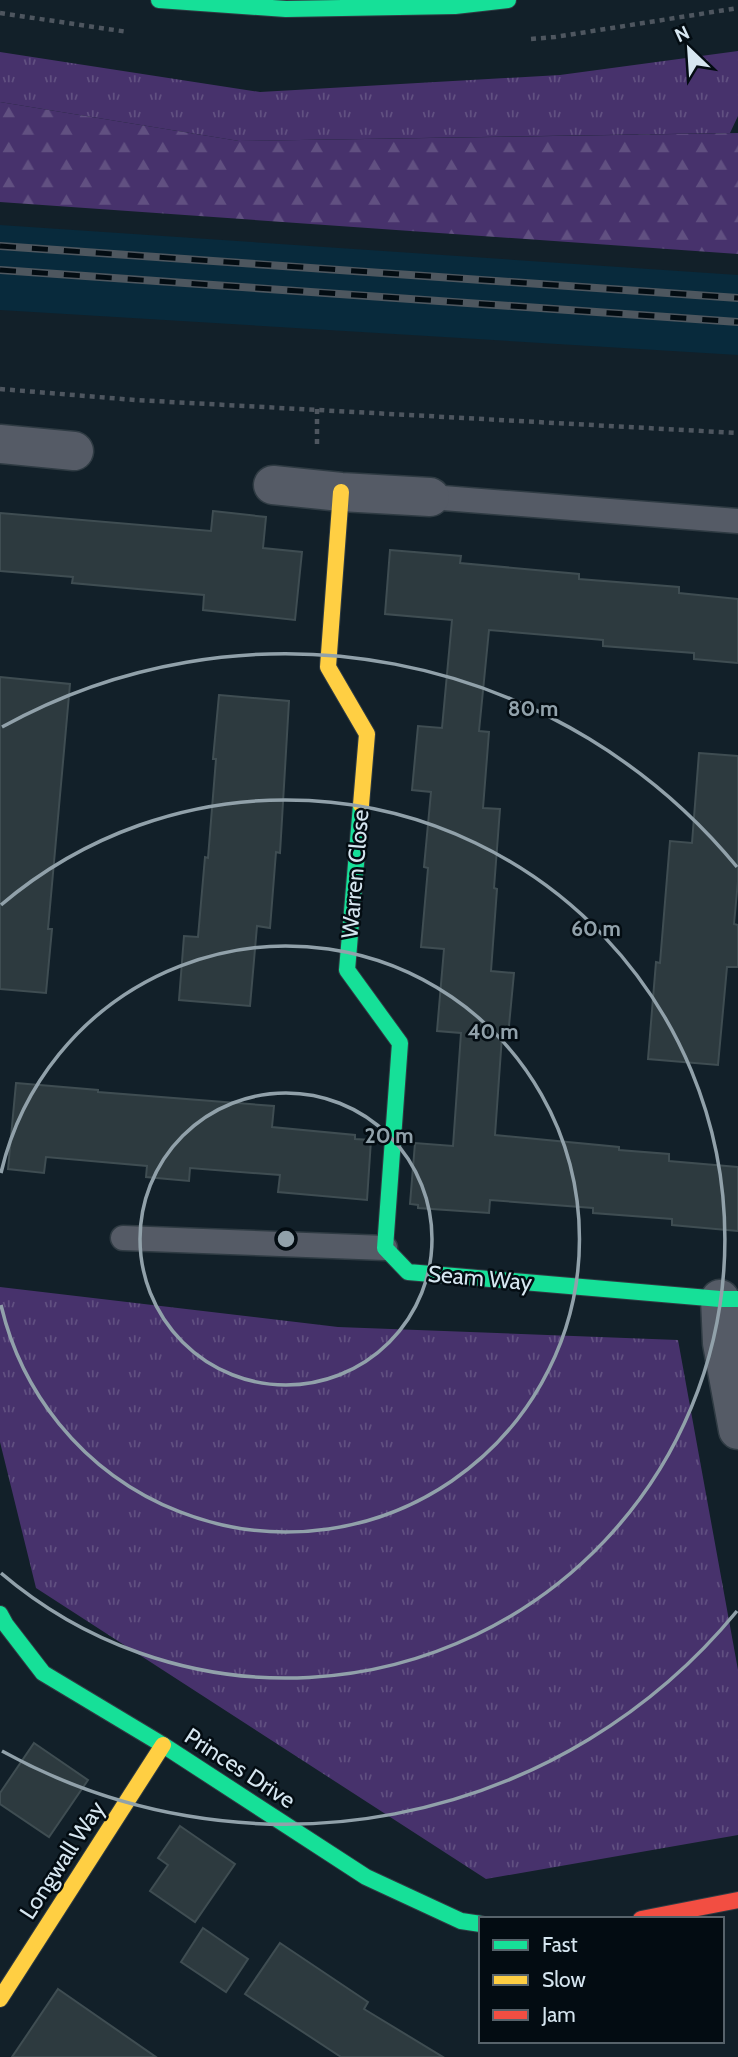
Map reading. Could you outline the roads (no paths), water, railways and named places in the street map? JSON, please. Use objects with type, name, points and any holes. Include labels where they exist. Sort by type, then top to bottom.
[{"type":"street","points":[[159,0],[286,9],[455,6],[508,0]]},
{"type":"street","points":[[0,444],[74,451]]},
{"type":"street","points":[[273,485],[430,497]]},
{"type":"street","name":"Warren Close","points":[[341,492],[328,667],[367,734],[347,970],[400,1043],[385,1248]]},
{"type":"street","name":"Seam Way","points":[[385,1248],[408,1272],[729,1299],[722,1343],[738,1430]]},
{"type":"street","name":"Princes Drive","points":[[0,1614],[43,1673],[163,1745],[366,1877],[461,1921],[479,1924]]},
{"type":"street","name":"Longwall Way","points":[[0,1999],[163,1745]]},
{"type":"street","points":[[652,1917],[738,1900]]},
{"type":"lane","points":[[430,497],[738,521]]},
{"type":"lane","points":[[123,1238],[385,1248]]},
{"type":"railway","points":[[0,246],[738,298]]},
{"type":"railway","points":[[0,270],[738,322]]}]
